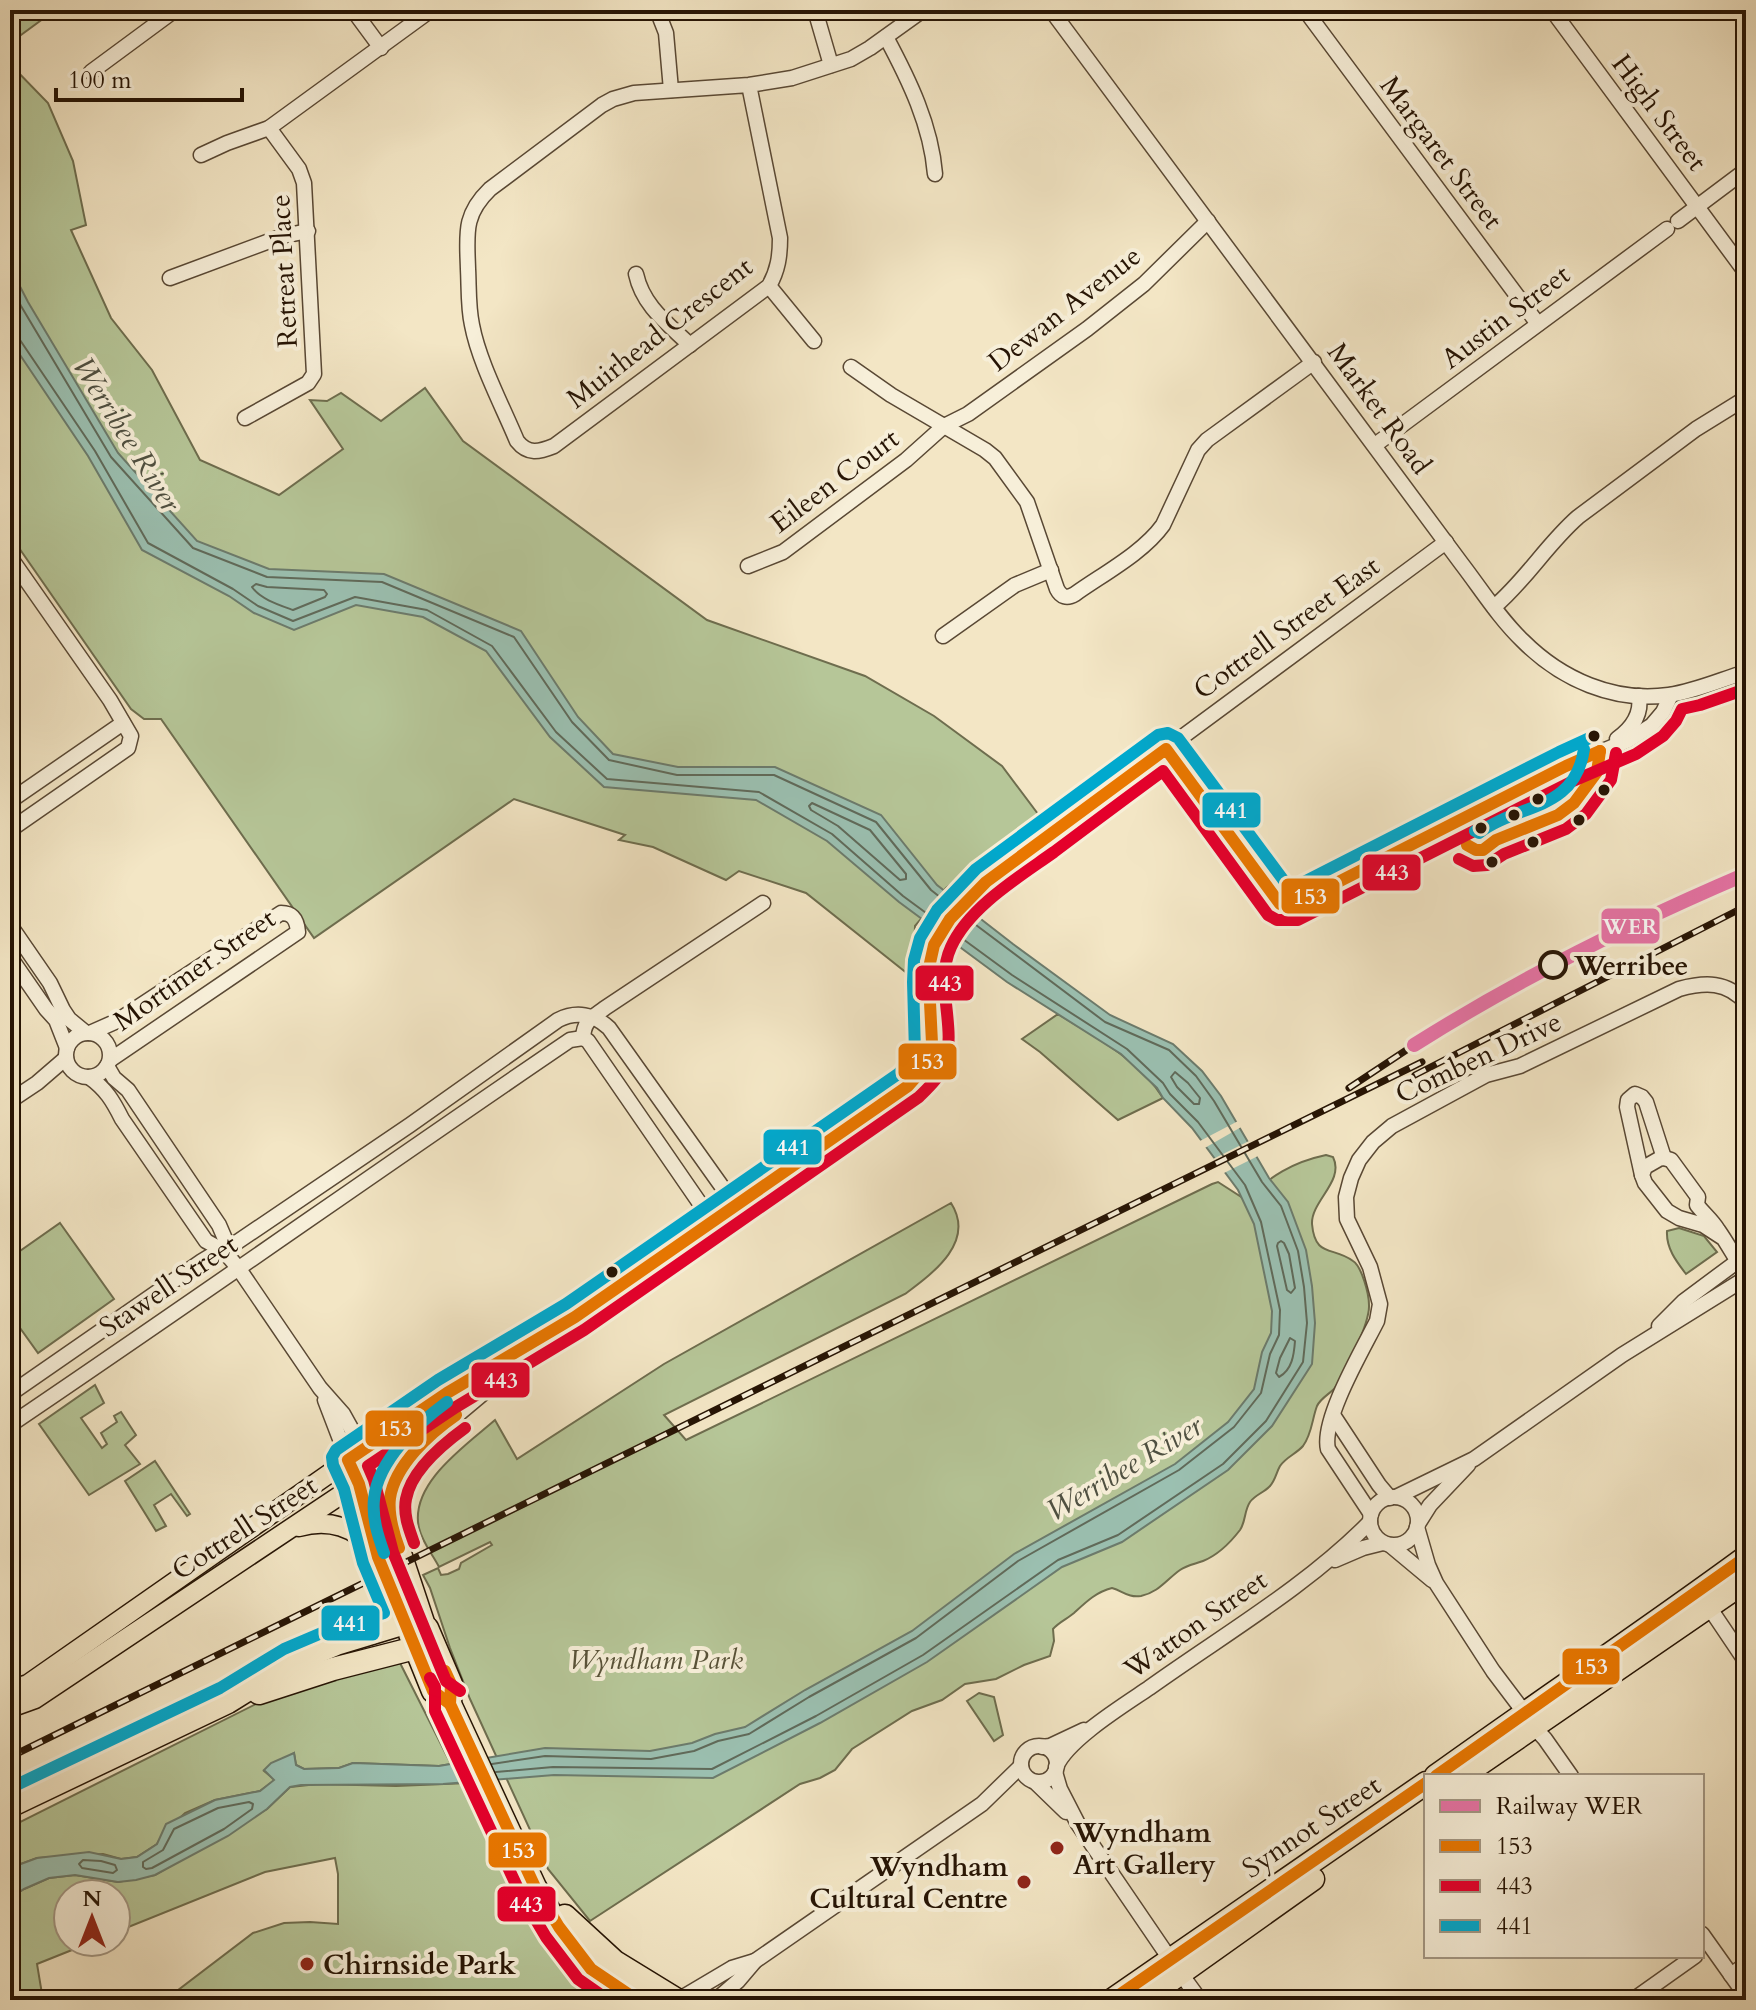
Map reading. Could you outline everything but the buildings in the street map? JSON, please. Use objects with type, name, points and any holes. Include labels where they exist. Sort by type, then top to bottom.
[{"type":"highway","points":[[1701,1602],[1746,1557]]},
{"type":"highway","points":[[1464,1774],[1615,1652],[1701,1602],[1746,1581]]},
{"type":"highway","points":[[416,1625],[415,1648],[433,1691],[450,1704],[535,1887],[559,1927],[591,1969],[626,1997]]},
{"type":"highway","points":[[10,1806],[228,1702],[291,1663],[336,1644],[416,1625]]},
{"type":"highway","points":[[416,1625],[451,1684],[450,1704]]},
{"type":"highway","points":[[228,1702],[333,1669],[415,1648]]},
{"type":"highway","points":[[1439,1774],[1529,1719]]},
{"type":"highway","name":"Synnot Street","points":[[1112,2000],[1175,1966],[1414,1803]]},
{"type":"highway","points":[[535,1887],[615,1962],[677,2000]]},
{"type":"highway","name":"Synnot Street","points":[[1143,2000],[1175,1966]]},
{"type":"main road","points":[[356,1455],[375,1472],[416,1625]]},
{"type":"main road","points":[[356,1455],[359,1484],[378,1557]]},
{"type":"main road","name":"Cottrell Street","points":[[10,1690],[28,1684],[356,1455]]},
{"type":"main road","name":"Cottrell Street","points":[[10,1708],[35,1699],[375,1472]]},
{"type":"main road","points":[[284,1534],[312,1524],[342,1526],[354,1531],[378,1557],[416,1625]]},
{"type":"main road","points":[[89,1639],[100,1642],[128,1637]]},
{"type":"street","points":[[91,72],[175,10]]},
{"type":"street","points":[[353,10],[381,48]]},
{"type":"street","points":[[201,155],[269,128],[431,10]]},
{"type":"street","points":[[657,10],[666,33],[671,90],[749,85],[792,78],[851,59],[923,10]]},
{"type":"street","points":[[815,10],[831,65]]},
{"type":"street","name":"Market Road","points":[[1051,10],[1522,641],[1570,677],[1609,692],[1639,696],[1671,695],[1696,690],[1746,672]]},
{"type":"street","name":"Margaret Street","points":[[1305,10],[1538,324]]},
{"type":"street","name":"High Street","points":[[1552,10],[1746,273]]},
{"type":"street","points":[[886,37],[925,122],[935,174]]},
{"type":"street","name":"Muirhead Crescent","points":[[671,90],[634,93],[602,105],[466,208],[472,325],[480,353],[517,441],[532,452],[554,446],[769,286],[780,256],[780,238],[749,85]]},
{"type":"street","name":"Retreat Place","points":[[245,418],[319,376],[306,193],[302,176],[269,128]]},
{"type":"street","name":"Austin Street","points":[[1375,445],[1746,170]]},
{"type":"street","name":"Dewan Avenue","points":[[944,426],[968,414],[1087,329],[1144,284],[1208,221]]},
{"type":"street","points":[[170,278],[283,236],[308,231]]},
{"type":"street","points":[[636,274],[639,289],[647,303],[690,345]]},
{"type":"street","points":[[769,286],[814,341]]},
{"type":"street","points":[[851,367],[891,395],[990,453],[1031,509],[1057,589],[1063,596],[1075,594],[1150,540],[1163,525],[1202,444],[1314,362]]},
{"type":"street","points":[[1494,607],[1524,579],[1578,517],[1696,429],[1746,398]]},
{"type":"street","name":"Eileen Court","points":[[748,566],[783,552],[906,460],[944,426]]},
{"type":"street","name":"Cottrell Street East","points":[[966,901],[986,882],[1446,542]]},
{"type":"street","points":[[10,557],[110,700],[131,736],[128,748],[10,830]]},
{"type":"street","points":[[943,636],[1015,585],[1051,570]]},
{"type":"street","points":[[1166,749],[1280,904],[1293,905],[1600,751],[1629,740],[1652,725],[1671,695]]},
{"type":"street","points":[[1600,751],[1630,728],[1640,709],[1639,696]]},
{"type":"street","points":[[10,801],[123,723]]},
{"type":"street","name":"Cottrell Street","points":[[356,1455],[447,1393],[575,1317],[900,1092],[921,1072],[930,1057],[932,1034],[928,988],[931,956],[939,934],[966,901]]},
{"type":"street","name":"Stawell Street","points":[[10,1425],[570,1040],[583,1038],[587,1022],[605,1008],[763,903]]},
{"type":"street","name":"Mortimer Street","points":[[88,1033],[117,1021],[281,913],[293,916],[298,932],[109,1063]]},
{"type":"street","points":[[10,925],[50,983],[69,1019],[88,1033],[104,1039],[110,1052],[109,1063],[114,1078],[128,1090],[219,1225],[225,1239],[224,1251]]},
{"type":"street","points":[[10,957],[56,1020],[71,1069],[103,1087],[206,1241],[224,1251],[239,1269],[320,1388],[355,1432],[356,1455]]},
{"type":"street","name":"Comben Drive","points":[[1370,1518],[1328,1449],[1327,1436],[1333,1415],[1377,1321],[1380,1304],[1370,1267],[1347,1219],[1346,1197],[1359,1160],[1373,1142],[1392,1126],[1486,1075],[1520,1066],[1679,989],[1702,983],[1718,986],[1738,994],[1746,1003]]},
{"type":"street","name":"Stawell Street","points":[[10,1394],[202,1261],[224,1251],[343,1171],[558,1020],[572,1014],[593,1017]]},
{"type":"street","points":[[593,1017],[609,1028],[735,1205]]},
{"type":"street","points":[[10,1101],[37,1083],[67,1053],[75,1038],[88,1033]]},
{"type":"street","points":[[583,1038],[589,1042],[712,1221]]},
{"type":"street","points":[[37,1083],[82,1075],[96,1076],[109,1063]]},
{"type":"street","points":[[1664,1158],[1646,1102],[1635,1094],[1628,1100],[1627,1107],[1645,1183],[1667,1211],[1703,1225],[1723,1238]]},
{"type":"street","points":[[410,1125],[420,1142]]},
{"type":"street","points":[[1642,1175],[1645,1167],[1654,1161],[1664,1158],[1671,1160],[1698,1197],[1692,1213],[1679,1218]]},
{"type":"street","points":[[343,1171],[355,1187]]},
{"type":"street","points":[[1436,1583],[1373,1534],[1370,1518],[1378,1503],[1474,1459],[1647,1338],[1684,1301],[1744,1267],[1697,1205]]},
{"type":"street","name":"Cottrell Street","points":[[375,1472],[461,1412],[575,1317]]},
{"type":"street","points":[[1333,1415],[1379,1485],[1393,1498],[1409,1503],[1415,1509],[1428,1565],[1436,1583],[1493,1671],[1570,1774]]},
{"type":"street","points":[[390,1520],[393,1487],[412,1456],[432,1433]]},
{"type":"street","points":[[1387,1544],[1404,1543],[1410,1539],[1430,1505],[1474,1459]]},
{"type":"street","name":"Watton Street","points":[[1324,1566],[1370,1518]]},
{"type":"street","name":"Watton Street","points":[[1056,1769],[1060,1758],[1095,1725],[1324,1566],[1349,1554],[1387,1544]]},
{"type":"street","points":[[1701,1602],[1746,1662]]},
{"type":"street","name":"Watton Street","points":[[1042,1747],[1095,1725]]},
{"type":"street","points":[[1078,1824],[1024,1775],[1021,1766],[1029,1749],[1042,1747],[1055,1756],[1060,1789],[1078,1824],[1200,2000]]},
{"type":"street","points":[[716,2000],[755,1961],[982,1804],[1021,1766]]},
{"type":"street","points":[[982,1804],[1034,1782],[1049,1779],[1056,1769]]},
{"type":"street","points":[[1705,1944],[1746,1996]]},
{"type":"street","points":[[1633,2000],[1692,1958]]},
{"type":"street","points":[[677,2000],[732,1968],[755,1961]]},
{"type":"street","points":[[1731,1975],[1746,1964]]},
{"type":"green space","points":[[10,10],[55,10],[10,43]]},
{"type":"green space","points":[[10,64],[48,103],[73,161],[86,225],[71,230],[111,318],[152,370],[200,460],[279,495],[343,449],[310,400],[327,401],[341,393],[381,421],[425,388],[463,441],[707,620],[865,676],[934,716],[1002,766],[1041,818],[946,888],[915,926],[913,978],[806,893],[739,871],[726,880],[653,847],[619,840],[625,835],[514,799],[314,938],[161,719],[144,719],[131,709],[10,535]]},
{"type":"green space","points":[[1058,1014],[1129,1061],[1163,1098],[1118,1120],[1022,1039]]},
{"type":"green space","name":"Wyndham Park","points":[[1326,1155],[1333,1157],[1335,1174],[1313,1216],[1314,1235],[1321,1247],[1346,1256],[1356,1264],[1369,1300],[1368,1313],[1344,1373],[1317,1406],[1306,1441],[1282,1463],[1271,1485],[1250,1502],[1242,1527],[1228,1544],[1208,1558],[1183,1568],[1147,1594],[1133,1596],[1112,1588],[1096,1595],[1053,1629],[1050,1656],[996,1679],[965,1684],[942,1700],[912,1711],[852,1749],[835,1770],[800,1784],[590,1921],[548,1869],[470,1699],[423,1575],[438,1568],[441,1575],[448,1574],[492,1545],[490,1542],[439,1567],[420,1533],[418,1512],[422,1496],[442,1467],[495,1420],[517,1459],[664,1364],[951,1203],[957,1217],[955,1243],[938,1266],[905,1294],[664,1415],[686,1440],[1212,1184],[1218,1182],[1246,1200],[1283,1171]]},
{"type":"green space","points":[[60,1223],[114,1299],[38,1353],[10,1314],[10,1258]]},
{"type":"green space","points":[[1679,1228],[1704,1236],[1717,1252],[1686,1274],[1672,1254],[1667,1237],[1667,1231]]},
{"type":"green space","points":[[95,1385],[104,1403],[81,1418],[102,1448],[107,1444],[101,1433],[117,1422],[114,1416],[121,1412],[136,1435],[125,1445],[140,1464],[89,1495],[39,1424]]},
{"type":"green space","points":[[155,1461],[190,1514],[187,1516],[171,1494],[154,1505],[166,1526],[156,1531],[125,1481]]},
{"type":"green space","points":[[398,1659],[451,1764],[353,1763],[339,1768],[304,1769],[296,1765],[294,1753],[264,1771],[275,1780],[260,1791],[215,1800],[185,1813],[157,1844],[137,1857],[121,1859],[103,1854],[37,1858],[10,1868],[10,1827],[258,1703]]},
{"type":"green space","points":[[979,1693],[994,1697],[1003,1735],[994,1741],[967,1701]]},
{"type":"green space","points":[[468,1783],[504,1863],[536,1920],[560,1952],[608,2000],[165,2000],[253,1933],[284,1923],[338,1924],[335,1858],[265,1872],[132,1926],[132,1879],[155,1875],[267,1809],[290,1787],[318,1784],[396,1786]]},
{"type":"green space","points":[[75,1875],[93,1878],[52,1878],[52,1958],[37,1964],[43,2000],[10,2000],[10,1898],[49,1878]]},
{"type":"water","points":[[10,267],[118,453],[197,541],[269,569],[384,574],[521,631],[578,717],[613,754],[678,767],[775,767],[881,815],[937,885],[1110,1015],[1173,1044],[1202,1071],[1221,1096],[1269,1178],[1288,1202],[1306,1250],[1315,1323],[1312,1364],[1272,1426],[1228,1470],[1122,1542],[1062,1567],[927,1662],[820,1723],[713,1778],[554,1775],[443,1784],[301,1785],[290,1787],[267,1809],[228,1836],[155,1875],[132,1880],[132,1878],[75,1875],[49,1878],[10,1898],[10,1868],[37,1858],[89,1852],[121,1859],[137,1857],[157,1844],[166,1824],[215,1800],[260,1791],[274,1780],[264,1770],[271,1763],[294,1753],[296,1765],[304,1769],[339,1768],[353,1763],[439,1766],[545,1748],[650,1751],[692,1743],[745,1727],[912,1631],[1014,1554],[1175,1464],[1228,1422],[1254,1389],[1262,1352],[1271,1333],[1272,1311],[1254,1224],[1238,1190],[1192,1128],[1157,1088],[1121,1054],[1007,982],[899,902],[827,841],[756,800],[604,787],[550,737],[486,651],[423,617],[356,605],[294,630],[254,613],[229,596],[142,550],[88,456],[10,340]]},
{"type":"pier","points":[[1240,1120],[1243,1126],[1203,1149],[1198,1142]]},
{"type":"pier","points":[[1251,1140],[1260,1155],[1222,1174],[1211,1160]]},
{"type":"railway","points":[[1415,1075],[1746,906]]},
{"type":"railway","points":[[1349,1088],[1414,1045]]},
{"type":"railway","points":[[10,1757],[1422,1062]]},
{"type":"rail line","name":"WER","points":[[1414,1045],[1494,997],[1577,953],[1746,874]]},
{"type":"transit line","name":"443","points":[[460,1691],[446,1681],[393,1552],[368,1466],[456,1407],[584,1330],[919,1097],[940,1073],[948,1049],[945,976],[951,947],[970,919],[996,894],[1163,771],[1268,915],[1277,920],[1298,920],[1573,781],[1636,754],[1663,736],[1682,709],[1746,689]]},
{"type":"transit line","name":"441","points":[[10,1788],[220,1688],[284,1649],[331,1629],[384,1613],[363,1563],[344,1489],[333,1465],[332,1457],[336,1450],[438,1380],[566,1304],[898,1074],[915,1052],[914,960],[920,938],[937,910],[976,869],[1158,735],[1168,733],[1178,738],[1290,889],[1594,736]]},
{"type":"transit line","name":"153","points":[[450,1704],[433,1691],[378,1557],[359,1484],[348,1460],[447,1393],[575,1317],[908,1086],[930,1057],[929,982],[934,945],[950,919],[986,882],[1166,749],[1280,904],[1293,905],[1600,751]]},
{"type":"transit line","name":"441","points":[[1475,831],[1479,833],[1494,823],[1557,795],[1579,769],[1584,749]]},
{"type":"transit line","name":"153","points":[[1467,845],[1483,850],[1496,840],[1558,815],[1574,803],[1597,772],[1600,751]]},
{"type":"transit line","name":"443","points":[[1459,859],[1473,866],[1487,865],[1504,854],[1566,829],[1586,814],[1611,780],[1616,753]]},
{"type":"transit line","name":"441","points":[[384,1553],[376,1527],[374,1506],[383,1470],[412,1432],[447,1402]]},
{"type":"transit line","name":"153","points":[[399,1548],[390,1511],[393,1486],[415,1451],[456,1415]]},
{"type":"transit line","name":"443","points":[[414,1543],[405,1510],[409,1489],[429,1459],[465,1428]]},
{"type":"transit line","name":"153","points":[[1439,1774],[1746,1557]]},
{"type":"transit line","name":"153","points":[[445,1671],[451,1684],[450,1704],[535,1887],[559,1927],[591,1969],[637,2000]]},
{"type":"transit line","name":"443","points":[[430,1678],[435,1687],[435,1711],[521,1895],[546,1937],[578,1979],[608,2000]]},
{"type":"transit line","name":"153","points":[[1112,2000],[1424,1784]]},
{"type":"place","name":"Werribee","points":[[1553,965]]},
{"type":"place","name":"Wyndham Art Gallery","points":[[1057,1848]]},
{"type":"place","name":"Wyndham Cultural Centre","points":[[1024,1882]]},
{"type":"place","name":"Chirnside Park","points":[[307,1964]]},
{"type":"water label","name":"Werribee River","points":[[127,434]]},
{"type":"water label","name":"Werribee River","points":[[1124,1468]]}]
